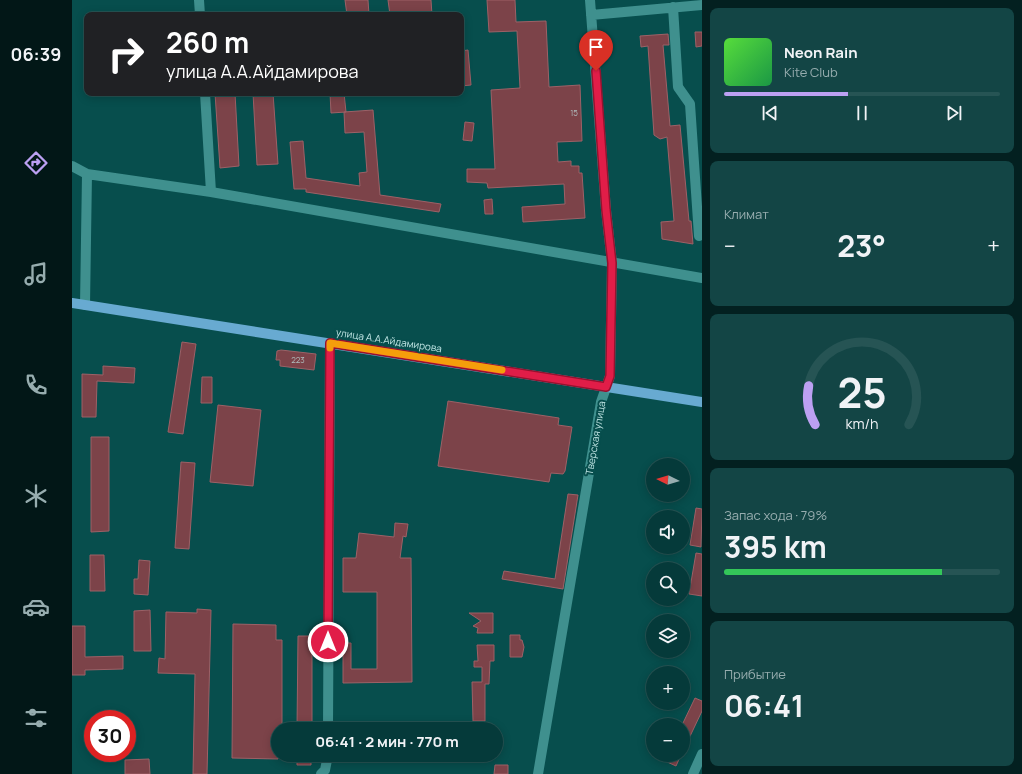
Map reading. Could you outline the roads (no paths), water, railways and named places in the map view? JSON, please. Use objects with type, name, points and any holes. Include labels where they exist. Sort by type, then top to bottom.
[{"type":"main road","name":"улица А.А.Айдамирова","points":[[72,303],[702,402]]},
{"type":"street","points":[[199,0],[200,12]]},
{"type":"street","name":"Тверская улица","points":[[538,774],[551,706],[599,410],[610,376],[612,263],[606,210],[590,0]]},
{"type":"street","points":[[592,15],[702,5]]},
{"type":"street","points":[[673,7],[678,87],[690,104],[699,236],[702,234]]},
{"type":"street","points":[[205,96],[211,192]]},
{"type":"street","points":[[72,166],[87,174],[211,192],[702,278]]},
{"type":"street","points":[[85,305],[87,174]]},
{"type":"street","points":[[328,722],[330,343]]},
{"type":"street","points":[[693,774],[702,754]]},
{"type":"street","points":[[321,774],[325,770],[327,762]]}]
